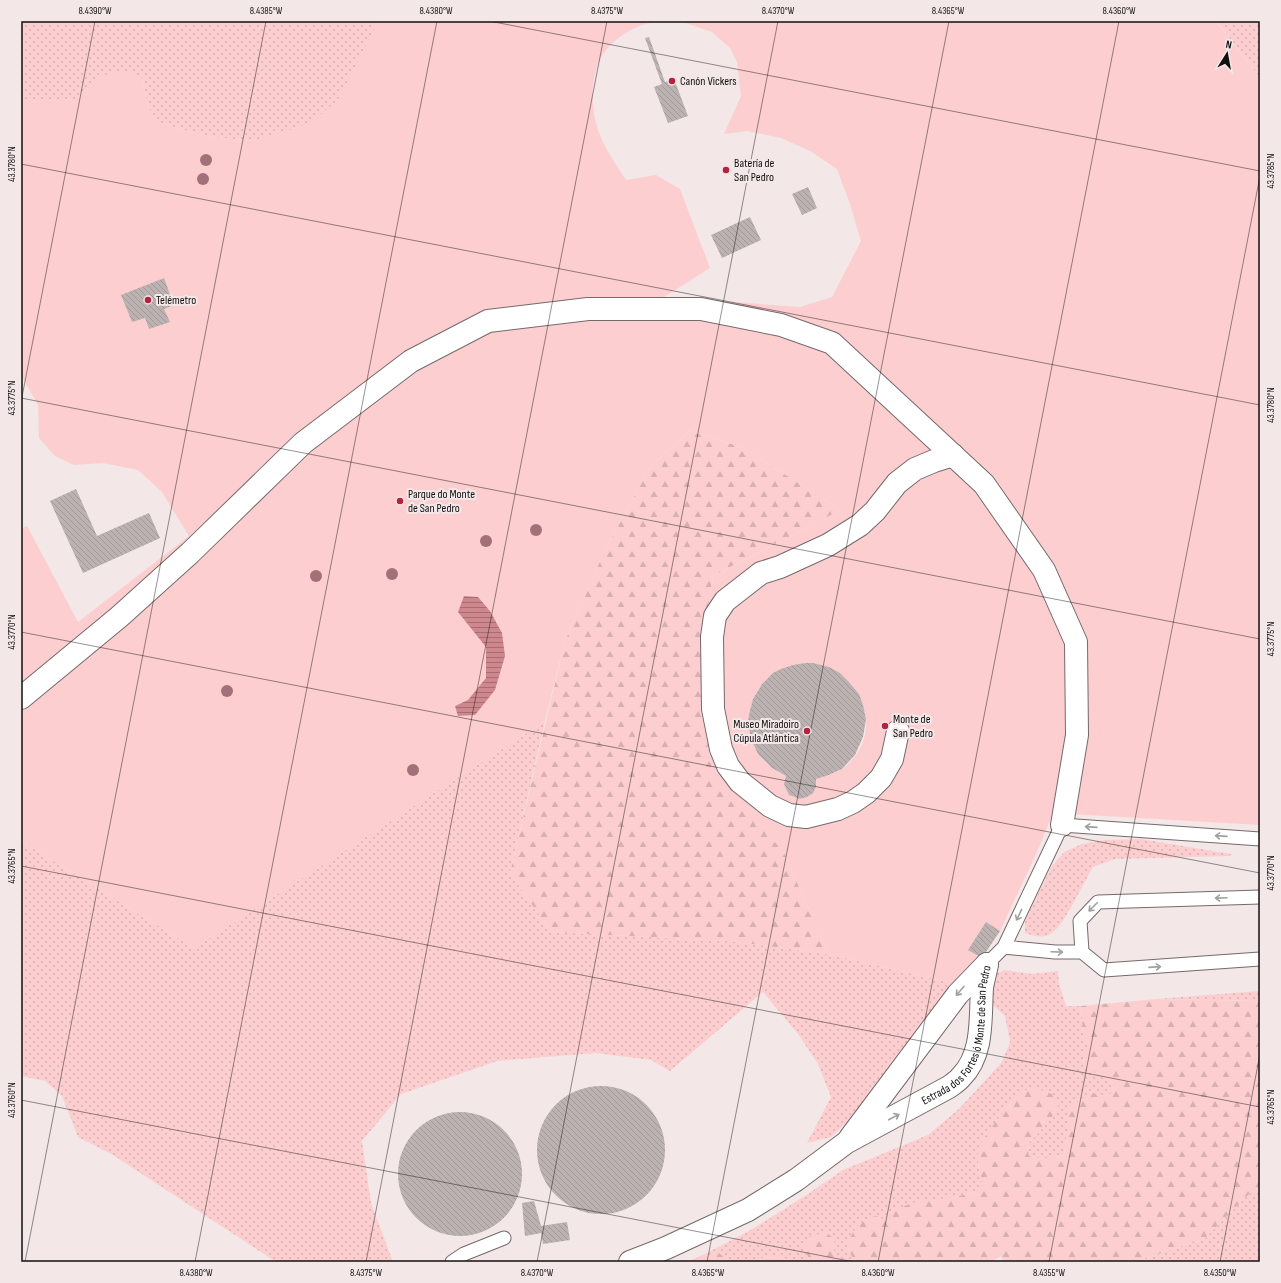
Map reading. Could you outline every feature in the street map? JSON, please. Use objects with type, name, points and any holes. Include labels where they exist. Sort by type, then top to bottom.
[{"type":"street","points":[[21,698],[119,617],[190,553],[303,444],[411,361],[488,321],[588,309],[701,309],[781,325],[832,343],[984,484],[1044,570],[1076,642],[1078,735],[1062,824]]},
{"type":"street","points":[[898,731],[892,759],[881,778],[866,793],[854,802],[838,809],[806,816],[789,814],[770,806],[740,782],[728,766],[721,749],[713,710],[712,637],[716,616],[725,601],[761,573],[780,567],[828,546],[860,525],[875,511],[898,483],[915,469],[953,455]]},
{"type":"street","name":"Estrada dos Fortes ó Monte de San Pedro","points":[[847,1142],[958,994],[987,964]]},
{"type":"street","name":"Estrada dos Fortes ó Monte de San Pedro","points":[[630,1262],[666,1248],[748,1210],[796,1180],[847,1142],[949,1087],[962,1078],[976,1053],[980,1034],[983,987],[987,964]]},
{"type":"lane","points":[[987,964],[1004,947],[1062,824],[1260,839]]},
{"type":"lane","points":[[1082,952],[1080,921],[1098,902],[1260,897]]},
{"type":"lane","points":[[1004,947],[1055,952],[1082,952],[1104,970],[1260,959]]},
{"type":"lane","points":[[452,1262],[464,1254],[504,1238]]},
{"type":"green space","points":[[21,21],[379,21],[338,100],[312,123],[255,141],[210,137],[159,123],[148,107],[142,77],[102,76],[76,99],[25,102],[21,100]]},
{"type":"green space","name":"Parque do Monte de San Pedro","points":[[379,21],[661,21],[652,22],[633,29],[617,39],[610,46],[599,62],[594,76],[593,108],[601,138],[626,180],[656,175],[680,189],[710,268],[664,297],[800,307],[832,297],[861,241],[850,204],[837,169],[810,151],[781,138],[747,131],[724,134],[741,96],[737,62],[730,48],[712,32],[680,21],[1216,21],[1260,78],[1260,825],[1053,813],[1037,852],[1000,931],[957,984],[828,954],[784,852],[748,814],[712,771],[702,696],[703,642],[713,576],[841,510],[742,447],[689,431],[650,467],[604,552],[565,641],[545,721],[194,948],[21,841],[21,529],[27,526],[78,622],[189,536],[162,492],[138,470],[103,463],[74,465],[55,456],[39,438],[38,405],[21,375],[21,100],[25,102],[76,99],[102,76],[122,70],[142,77],[148,107],[159,123],[210,137],[255,141],[311,123],[338,100]],"holes":[[[805,663],[825,667],[841,676],[854,688],[862,704],[866,721],[864,738],[856,755],[842,769],[816,779],[807,797],[800,799],[789,795],[784,784],[786,776],[772,768],[761,756],[753,743],[750,728],[750,713],[753,699],[761,685],[773,674],[788,667]]]},
{"type":"green space","points":[[1216,21],[1260,21],[1260,78],[1222,28]]},
{"type":"green space","points":[[689,431],[742,447],[841,510],[713,576],[703,642],[784,852],[828,954],[729,941],[551,932],[510,873],[565,641],[604,552],[650,467]]},
{"type":"green space","points":[[545,721],[510,873],[551,932],[729,941],[828,954],[957,984],[854,1116],[831,1137],[807,1143],[831,1097],[818,1064],[798,1034],[763,992],[670,1071],[651,1060],[596,1053],[497,1061],[401,1094],[362,1141],[371,1203],[393,1262],[276,1262],[113,1155],[78,1137],[62,1096],[45,1081],[21,1076],[21,841],[194,948]]},
{"type":"green space","points":[[1141,839],[1231,854],[1231,856],[1115,859],[1093,867],[1068,913],[1052,933],[1045,936],[1036,936],[1025,933],[1025,920],[1052,866],[1064,852],[1082,844],[1104,840]]},
{"type":"green space","points":[[1005,970],[1032,974],[1058,971],[1059,983],[1066,1006],[1081,1006],[1083,1032],[1090,1046],[1084,1055],[1102,1076],[1111,1083],[1114,1094],[1103,1096],[1090,1092],[1067,1134],[1064,1155],[1044,1159],[1029,1156],[1027,1145],[1048,1122],[1026,1090],[1009,1105],[989,1132],[978,1165],[982,1182],[975,1192],[955,1197],[887,1222],[847,1245],[854,1262],[839,1262],[834,1255],[834,1239],[804,1246],[810,1262],[787,1262],[786,1258],[764,1257],[755,1262],[730,1262],[719,1253],[699,1257],[749,1231],[843,1170],[928,1135],[959,1109],[1002,1062],[1010,1042],[1005,1016],[993,1005],[990,991],[994,974]]},
{"type":"green space","points":[[1260,991],[1260,1001],[1156,999]]},
{"type":"green space","points":[[1156,999],[1260,1001],[1260,1193],[1252,1191],[1204,1239],[1133,1262],[1003,1262],[1001,1256],[991,1262],[854,1262],[847,1245],[855,1229],[862,1221],[879,1216],[887,1222],[894,1210],[915,1202],[955,1197],[975,1192],[982,1182],[979,1169],[978,1152],[982,1142],[1000,1117],[1020,1095],[1026,1091],[1036,1089],[1052,1094],[1059,1107],[1048,1122],[1027,1145],[1029,1156],[1044,1159],[1064,1155],[1067,1134],[1067,1110],[1090,1092],[1103,1096],[1114,1093],[1111,1083],[1086,1067],[1084,1055],[1089,1046],[1083,1032],[1081,1006]]},
{"type":"green space","points":[[1252,1191],[1260,1193],[1260,1262],[1133,1262],[1204,1239]]},
{"type":"green space","points":[[826,1232],[834,1239],[834,1255],[839,1262],[810,1262],[804,1246],[808,1237]]},
{"type":"green space","points":[[719,1253],[730,1262],[697,1262],[699,1257]]},
{"type":"green space","points":[[699,1257],[697,1262],[685,1262]]},
{"type":"green space","points":[[764,1257],[786,1258],[787,1262],[755,1262]]},
{"type":"shaded area","points":[[464,596],[478,597],[490,611],[502,633],[505,656],[495,690],[475,715],[458,716],[455,706],[468,700],[486,678],[486,647],[458,612]]},
{"type":"building","name":"Canón Vickers","points":[[649,37],[665,82],[674,79],[688,116],[668,123],[654,87],[662,84],[645,38]]},
{"type":"building","points":[[808,187],[817,208],[802,215],[792,194]]},
{"type":"building","points":[[750,217],[761,240],[722,258],[711,235]]},
{"type":"building","name":"Telémetro","points":[[164,278],[174,305],[164,309],[170,322],[149,329],[145,318],[132,322],[121,295]]},
{"type":"building","points":[[76,489],[97,536],[149,513],[160,538],[83,573],[50,501]]},
{"type":"building","name":"Museo Miradoiro Cúpula Atlántica","points":[[805,663],[813,663],[829,667],[840,673],[859,694],[866,719],[863,737],[855,755],[842,769],[816,779],[816,787],[813,793],[800,799],[789,795],[784,784],[786,776],[772,768],[758,754],[751,739],[748,721],[753,699],[762,684],[773,673],[781,669]]},
{"type":"building","points":[[986,922],[1000,931],[982,958],[968,950]]},
{"type":"building","points":[[607,1086],[631,1093],[642,1100],[651,1109],[660,1125],[664,1137],[664,1163],[658,1180],[651,1191],[642,1200],[631,1207],[614,1213],[595,1214],[571,1207],[560,1200],[551,1191],[544,1180],[538,1163],[537,1144],[544,1120],[551,1109],[560,1100],[571,1093],[588,1087]]},
{"type":"building","points":[[466,1112],[484,1116],[495,1122],[508,1134],[518,1150],[522,1174],[518,1198],[512,1209],[500,1222],[478,1234],[454,1236],[436,1232],[425,1226],[412,1214],[400,1192],[398,1168],[402,1150],[408,1139],[420,1126],[442,1114]]},
{"type":"building","points":[[534,1201],[541,1226],[567,1222],[570,1240],[543,1244],[541,1233],[525,1236],[522,1203]]},
{"type":"place","name":"Canón Vickers","points":[[672,81]]},
{"type":"place","name":"Batería de San Pedro","points":[[726,170]]},
{"type":"place","name":"Telémetro","points":[[148,300]]},
{"type":"place","name":"Parque do Monte de San Pedro","points":[[400,501]]},
{"type":"place","name":"Monte de San Pedro","points":[[885,726]]},
{"type":"place","name":"Museo Miradoiro Cúpula Atlántica","points":[[807,731]]}]
